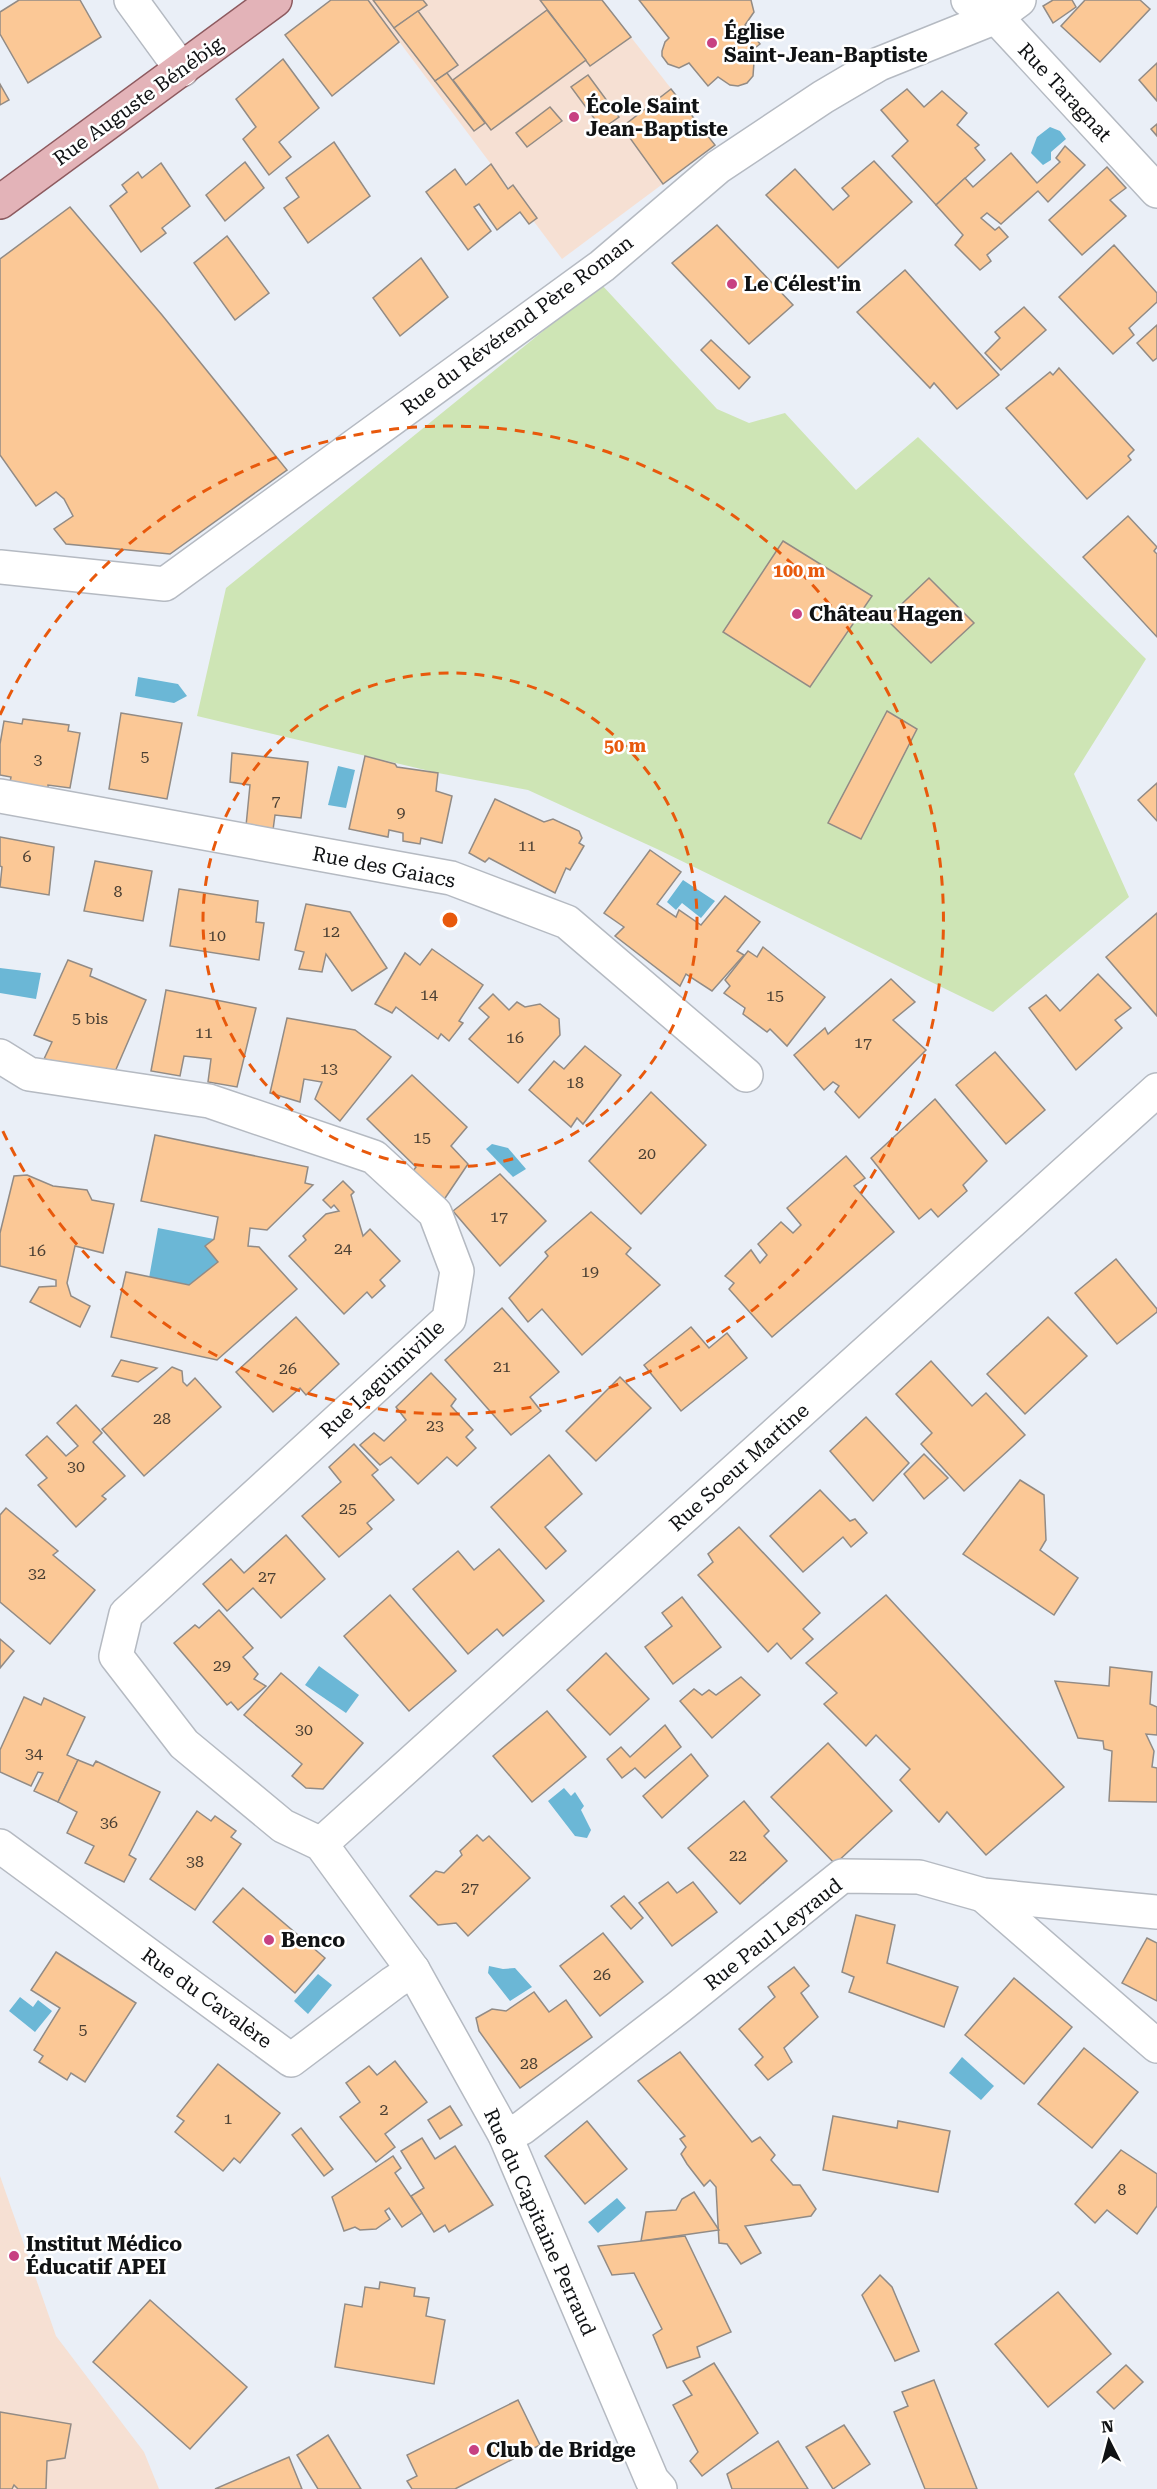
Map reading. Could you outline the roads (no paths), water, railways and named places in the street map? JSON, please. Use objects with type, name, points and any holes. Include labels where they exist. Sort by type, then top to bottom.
[{"type":"main road","name":"Rue Auguste Bénébig","points":[[0,202],[275,0]]},
{"type":"street","points":[[131,0],[182,70]]},
{"type":"street","name":"Rue Taragnat","points":[[968,0],[1008,8],[1157,191]]},
{"type":"street","name":"Rue du Révérend Père Roman","points":[[0,567],[165,584],[602,266],[718,167],[823,97],[879,64],[1008,8]]},
{"type":"street","name":"Rue des Gaiacs","points":[[0,796],[451,878],[567,922],[747,1075]]},
{"type":"street","name":"Rue Laguimiville","points":[[0,1056],[29,1074],[209,1101],[374,1157],[435,1213],[457,1271],[449,1319],[126,1614],[116,1656],[184,1744],[283,1826],[321,1844]]},
{"type":"street","name":"Rue Soeur Martine","points":[[321,1844],[1157,1090]]},
{"type":"street","name":"Rue du Capitaine Perraud","points":[[321,1844],[413,1970],[505,2135],[650,2486]]},
{"type":"street","name":"Rue du Cavalère","points":[[0,1846],[291,2060],[413,1970]]},
{"type":"street","name":"Rue Paul Leyraud","points":[[505,2135],[522,2128],[680,2007],[842,1876],[919,1877],[983,1895],[1157,1912]]},
{"type":"street","points":[[983,1895],[1157,2046]]},
{"type":"water","points":[[1050,127],[1060,131],[1066,139],[1051,152],[1051,160],[1043,165],[1031,153],[1037,137]]},
{"type":"water","points":[[138,677],[178,684],[187,696],[174,703],[135,696]]},
{"type":"water","points":[[338,766],[355,770],[346,808],[328,805]]},
{"type":"water","points":[[683,880],[715,901],[701,918],[682,903],[676,910],[667,902]]},
{"type":"water","points":[[0,968],[41,973],[36,999],[0,993]]},
{"type":"water","points":[[492,1144],[508,1148],[526,1169],[513,1177],[486,1149]]},
{"type":"water","points":[[158,1228],[214,1239],[205,1246],[218,1262],[189,1285],[149,1278]]},
{"type":"water","points":[[319,1666],[359,1695],[346,1713],[305,1685]]},
{"type":"water","points":[[564,1788],[571,1796],[575,1792],[584,1806],[581,1810],[591,1830],[587,1838],[575,1836],[548,1801]]},
{"type":"water","points":[[489,1966],[503,1969],[515,1968],[532,1987],[510,2001],[488,1973]]},
{"type":"water","points":[[318,1974],[332,1985],[308,2014],[294,2001]]},
{"type":"water","points":[[20,1997],[33,2007],[38,2000],[52,2011],[35,2032],[9,2011]]},
{"type":"water","points":[[962,2057],[994,2086],[981,2100],[949,2073]]},
{"type":"water","points":[[617,2198],[626,2208],[598,2233],[588,2222]]},
{"type":"place","name":"Église Saint-Jean-Baptiste","points":[[712,43]]},
{"type":"place","name":"École Saint Jean-Baptiste","points":[[574,117]]},
{"type":"place","name":"Le Célest'in","points":[[732,284]]},
{"type":"place","name":"Château Hagen","points":[[797,614]]},
{"type":"place","name":"Benco","points":[[269,1940]]},
{"type":"place","name":"Institut Médico Éducatif APEI","points":[[14,2256]]},
{"type":"place","name":"Club de Bridge","points":[[474,2450]]}]
